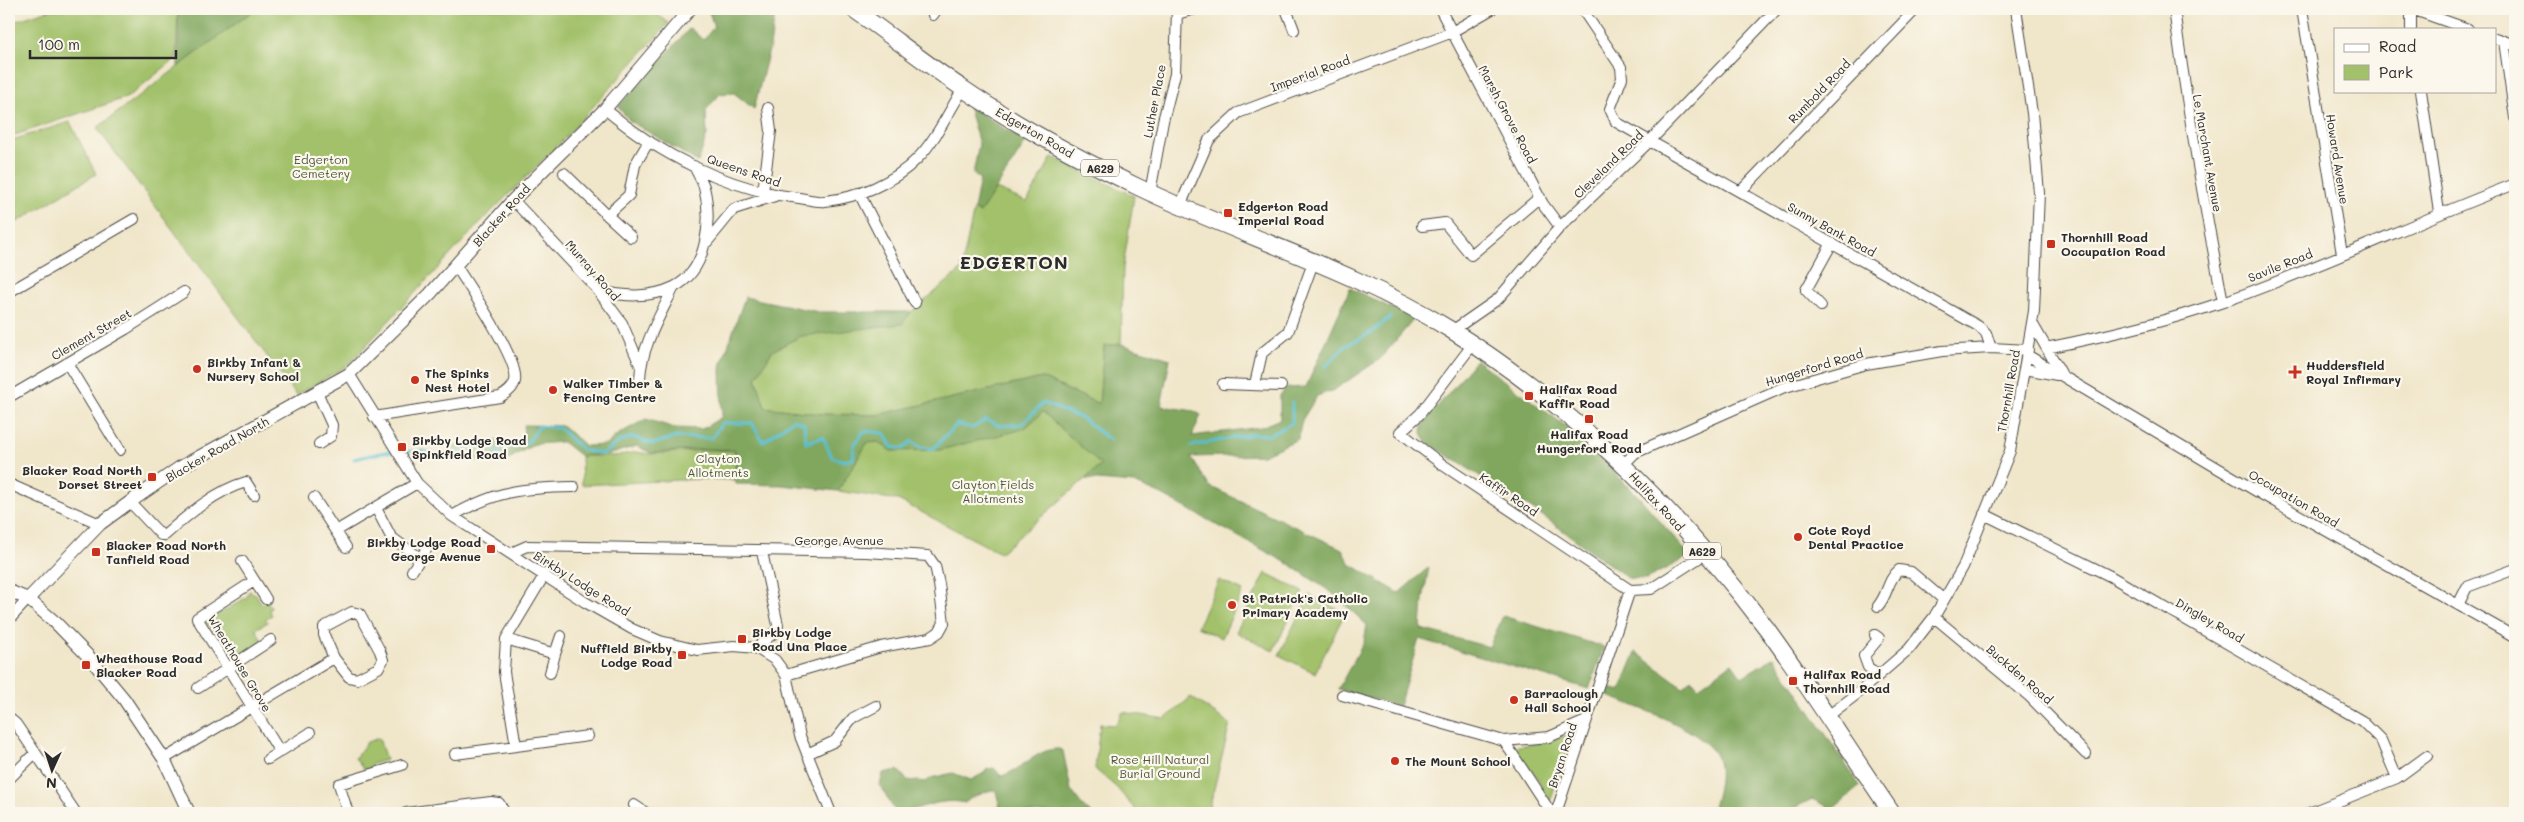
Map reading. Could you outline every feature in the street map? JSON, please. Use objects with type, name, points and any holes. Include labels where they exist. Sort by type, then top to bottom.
[{"type":"highway","name":"Edgerton Road","points":[[853,9],[962,89],[1067,152],[1150,193],[1314,260],[1369,287]]},
{"type":"highway","name":"Halifax Road","points":[[1369,287],[1420,312],[1473,344],[1550,401],[1624,464],[1705,554],[1766,627],[1892,813]]},
{"type":"street","name":"Blacker Road","points":[[296,403],[349,374],[456,266],[513,200],[605,109],[690,9]]},
{"type":"street","points":[[1177,11],[1195,9]]},
{"type":"street","points":[[1286,9],[1294,30]]},
{"type":"street","name":"Marsh Grove Road","points":[[1440,9],[1450,32],[1540,198],[1560,227]]},
{"type":"street","name":"Imperial Road","points":[[1180,206],[1208,140],[1238,113],[1450,32],[1492,9]]},
{"type":"street","name":"Sunny Bank Road","points":[[1582,9],[1622,67],[1622,78],[1610,109],[1616,122],[1978,326],[1990,340],[1991,348]]},
{"type":"street","name":"Cleveland Road","points":[[1452,330],[1498,298],[1560,227],[1649,142],[1777,9]]},
{"type":"street","name":"Rumbold Road","points":[[1740,192],[1916,9]]},
{"type":"street","name":"Thornhill Road","points":[[1828,716],[1909,649],[1934,617],[1963,567],[2010,451],[2032,323],[2037,269],[2038,193],[2032,113],[2016,9]]},
{"type":"street","name":"Le Marchant Avenue","points":[[2174,9],[2199,178],[2223,302]]},
{"type":"street","name":"Howard Avenue","points":[[2302,9],[2342,254]]},
{"type":"street","points":[[2411,28],[2411,9],[2465,28]]},
{"type":"street","name":"Luther Place","points":[[1150,193],[1162,121],[1174,74],[1177,11]]},
{"type":"street","points":[[2515,45],[2500,40],[2515,118]]},
{"type":"street","name":"Queens Road","points":[[605,109],[649,141],[694,166],[763,192],[824,201],[859,193],[887,181],[917,158],[962,89]]},
{"type":"street","points":[[2420,92],[2439,212]]},
{"type":"street","points":[[763,192],[771,130],[768,108]]},
{"type":"street","points":[[607,215],[629,195],[634,165],[649,141]]},
{"type":"street","points":[[640,379],[640,365],[652,332],[674,287],[695,268],[703,248],[708,227],[707,208],[704,186],[694,166]]},
{"type":"street","points":[[564,173],[631,237]]},
{"type":"street","name":"Savile Road","points":[[2046,348],[2129,331],[2223,302],[2439,212],[2515,184]]},
{"type":"street","points":[[859,193],[915,303]]},
{"type":"street","points":[[703,248],[734,209],[776,195]]},
{"type":"street","points":[[1422,226],[1445,223],[1471,255],[1540,198]]},
{"type":"street","name":"Murray Road","points":[[513,200],[598,291],[622,323],[640,365]]},
{"type":"street","points":[[9,292],[134,219]]},
{"type":"street","points":[[1820,306],[1806,290],[1832,243]]},
{"type":"street","points":[[1255,384],[1262,352],[1288,332],[1314,260]]},
{"type":"street","points":[[374,417],[500,397],[510,391],[515,380],[514,369],[503,344],[456,266]]},
{"type":"street","points":[[598,291],[627,297],[650,294],[674,287]]},
{"type":"street","name":"Clement Street","points":[[9,397],[126,329],[184,292]]},
{"type":"street","name":"Occupation Road","points":[[2032,323],[2063,376]]},
{"type":"street","name":"Kaffir Road","points":[[1473,344],[1420,414],[1400,432],[1443,465],[1630,590]]},
{"type":"street","name":"Hungerford Road","points":[[1624,464],[1635,453],[1782,388],[1866,364],[1942,351],[1991,348],[2027,352]]},
{"type":"street","name":"Occupation Road","points":[[2027,352],[2063,376],[2272,500],[2515,637]]},
{"type":"street","points":[[67,363],[120,450]]},
{"type":"street","name":"Occupation Road","points":[[2025,369],[2063,376]]},
{"type":"street","name":"Birkby Lodge Road","points":[[349,374],[392,446],[417,483],[452,516],[546,574],[585,602],[632,629],[660,641],[697,650],[734,646],[756,648]]},
{"type":"street","points":[[1223,384],[1281,386]]},
{"type":"street","points":[[317,392],[332,425],[331,436],[319,444]]},
{"type":"street","name":"Blacker Road North","points":[[9,620],[100,524],[179,468],[296,403]]},
{"type":"street","points":[[130,502],[161,535],[165,535],[199,506],[234,486],[246,482],[254,494]]},
{"type":"street","points":[[336,531],[417,483]]},
{"type":"street","points":[[9,484],[100,524]]},
{"type":"street","points":[[452,516],[482,499],[518,489],[574,487]]},
{"type":"street","points":[[314,498],[346,547]]},
{"type":"street","points":[[376,508],[391,537],[420,558]]},
{"type":"street","name":"Dingley Road","points":[[1984,514],[2110,576],[2362,721],[2380,740],[2397,778]]},
{"type":"street","points":[[412,571],[430,544]]},
{"type":"street","name":"George Avenue","points":[[511,553],[527,546],[762,552],[866,552],[928,556],[935,566],[939,584],[944,623],[939,632],[930,638],[881,647],[786,675]]},
{"type":"street","points":[[762,552],[778,625],[776,631],[756,648],[775,660],[786,675],[800,736],[831,813]]},
{"type":"street","points":[[1630,590],[1651,589],[1705,554]]},
{"type":"street","points":[[242,562],[266,599]]},
{"type":"street","points":[[2458,605],[2467,588],[2515,569]]},
{"type":"street","points":[[1878,606],[1885,598],[1891,577],[1899,570],[1911,572],[1944,600]]},
{"type":"street","points":[[516,746],[504,672],[506,639],[546,574]]},
{"type":"street","name":"Wheathouse Grove","points":[[254,581],[197,618],[280,752]]},
{"type":"street","name":"Bryan Road","points":[[1556,813],[1630,590]]},
{"type":"street","points":[[9,591],[28,599],[90,658],[124,700],[164,759],[189,813]]},
{"type":"street","points":[[352,612],[360,614],[383,660],[378,668],[357,679],[349,677],[334,658],[324,635],[324,627],[352,612]]},
{"type":"street","name":"Buckden Road","points":[[1934,617],[2030,697],[2086,754]]},
{"type":"street","points":[[1875,635],[1879,638],[1864,656],[1868,667],[1878,676]]},
{"type":"street","points":[[550,673],[561,636]]},
{"type":"street","points":[[506,639],[555,654]]},
{"type":"street","points":[[198,688],[271,640]]},
{"type":"street","points":[[164,759],[334,658]]},
{"type":"street","points":[[1342,695],[1504,741],[1549,737],[1586,721]]},
{"type":"street","points":[[807,754],[835,741],[854,718],[876,706]]},
{"type":"street","points":[[9,718],[76,813]]},
{"type":"street","points":[[268,759],[310,733]]},
{"type":"street","points":[[455,754],[588,736]]},
{"type":"street","points":[[1504,741],[1551,813]]},
{"type":"street","points":[[9,779],[35,753]]},
{"type":"street","points":[[2310,813],[2397,778],[2427,756]]},
{"type":"street","points":[[348,813],[339,784],[402,765]]},
{"type":"street","points":[[406,813],[491,802],[499,803],[505,813]]},
{"type":"street","points":[[634,805],[646,813]]},
{"type":"green space","points":[[52,9],[178,9],[176,58],[128,97],[9,137],[9,23]]},
{"type":"green space","points":[[178,9],[255,9],[178,67]]},
{"type":"green space","name":"Edgerton Cemetery","points":[[255,9],[650,9],[669,23],[563,140],[479,224],[347,366],[296,395],[97,128]]},
{"type":"green space","points":[[708,9],[776,9],[770,46],[754,109],[734,93],[720,94],[706,110],[707,135],[698,162],[630,121],[618,107],[690,28],[703,40],[714,27]]},
{"type":"green space","points":[[968,106],[1026,142],[980,213],[974,209],[980,179],[973,174],[979,144]]},
{"type":"green space","points":[[70,122],[96,174],[9,227],[9,141]]},
{"type":"green space","points":[[1052,157],[1134,196],[1123,268],[1121,344],[1104,346],[1099,404],[1042,378],[877,415],[821,414],[765,407],[756,378],[772,351],[801,336],[902,323],[911,312],[961,270],[974,209],[980,213],[996,189],[1027,202]]},
{"type":"green space","points":[[1350,288],[1414,319],[1380,359],[1334,390],[1317,396],[1302,420],[1298,439],[1263,455],[1191,457],[1209,486],[1342,549],[1350,564],[1399,593],[1429,567],[1423,599],[1421,629],[1489,647],[1503,616],[1604,647],[1589,689],[1419,639],[1399,706],[1338,689],[1364,642],[1367,625],[1331,592],[1289,564],[1162,495],[1134,483],[1085,479],[1101,465],[1043,412],[1024,429],[940,450],[891,451],[878,442],[867,443],[838,491],[782,485],[736,484],[735,450],[707,449],[651,453],[637,446],[610,454],[581,456],[563,442],[535,444],[505,461],[449,461],[448,447],[499,440],[502,445],[523,439],[524,425],[563,426],[585,446],[606,445],[617,435],[646,419],[675,428],[702,429],[722,417],[721,366],[745,297],[819,312],[911,312],[902,324],[801,336],[772,351],[756,378],[765,407],[821,414],[877,415],[1042,378],[1099,404],[1104,346],[1121,344],[1170,359],[1161,406],[1194,411],[1201,415],[1192,436],[1261,427],[1280,419],[1280,395],[1288,388],[1306,387]]},
{"type":"green space","points":[[1476,360],[1571,430],[1640,498],[1690,556],[1646,579],[1628,578],[1540,514],[1428,443],[1422,433],[1423,424]]},
{"type":"green space","name":"Clayton Fields Allotments","points":[[1043,411],[1101,465],[1000,553],[898,500],[838,491],[867,443],[1024,429]]},
{"type":"green space","name":"Clayton Allotments","points":[[708,450],[735,451],[735,480],[701,479],[582,485],[581,456],[615,456],[636,452],[650,454]]},
{"type":"green space","points":[[1266,573],[1303,592],[1273,651],[1236,632]]},
{"type":"green space","points":[[1219,580],[1243,591],[1222,638],[1197,627]]},
{"type":"green space","points":[[249,591],[256,594],[262,604],[267,601],[272,608],[269,610],[272,615],[265,619],[268,622],[256,629],[262,641],[231,660],[227,658],[226,652],[210,626],[205,624],[206,617],[213,618],[247,597]]},
{"type":"green space","points":[[1309,595],[1345,613],[1315,673],[1279,655]]},
{"type":"green space","points":[[1636,652],[1683,687],[1691,679],[1699,687],[1732,663],[1742,677],[1774,657],[1860,786],[1833,809],[1812,799],[1784,813],[1734,813],[1713,807],[1719,780],[1719,766],[1715,754],[1706,744],[1680,726],[1601,693],[1603,686],[1620,691]]},
{"type":"green space","name":"Rose Hill Natural Burial Ground","points":[[1191,697],[1230,724],[1208,813],[1138,813],[1117,788],[1095,769],[1100,724],[1115,725],[1123,712],[1165,719]]},
{"type":"green space","points":[[1574,732],[1549,804],[1537,777],[1513,747],[1550,741]]},
{"type":"green space","points":[[379,738],[386,760],[372,764],[369,769],[365,770],[355,758],[367,742]]},
{"type":"green space","points":[[1059,749],[1063,751],[1071,790],[1084,808],[1092,813],[999,813],[1000,808],[996,791],[991,790],[971,798],[965,803],[939,803],[896,813],[880,785],[883,773],[898,770],[907,780],[926,782],[931,778],[953,773],[971,780],[984,773],[987,769],[994,768],[1001,776],[1015,770],[1043,752]]},
{"type":"waterway","points":[[1325,367],[1345,346],[1372,332],[1390,317]]},
{"type":"waterway","points":[[1191,446],[1253,434],[1270,435],[1292,423],[1292,402]]},
{"type":"waterway","points":[[354,459],[385,452],[423,451],[441,456],[453,456],[465,449],[483,445],[498,452],[529,441],[539,426],[559,428],[583,450],[603,454],[620,441],[633,437],[653,444],[676,437],[712,438],[722,423],[752,423],[763,442],[794,419],[804,424],[806,443],[823,437],[832,457],[844,461],[853,459],[854,445],[864,431],[884,433],[892,447],[903,449],[911,441],[920,447],[933,449],[957,424],[972,428],[986,420],[1000,426],[1022,424],[1043,403],[1081,418],[1110,440]]},
{"type":"place","name":"Edgerton Road Imperial Road","points":[[1228,213]]},
{"type":"place","name":"Thornhill Road Occupation Road","points":[[2051,244]]},
{"type":"place","name":"Birkby Infant & Nursery School","points":[[197,369]]},
{"type":"place","name":"Huddersfield Royal Infirmary","points":[[2295,372]]},
{"type":"place","name":"The Spinks Nest Hotel","points":[[415,380]]},
{"type":"place","name":"Walker Timber & Fencing Centre","points":[[553,390]]},
{"type":"place","name":"Halifax Road Kaffir Road","points":[[1529,396]]},
{"type":"place","name":"Halifax Road Hungerford Road","points":[[1589,419]]},
{"type":"place","name":"Birkby Lodge Road Spinkfield Road","points":[[402,447]]},
{"type":"place","name":"Blacker Road North Dorset Street","points":[[152,477]]},
{"type":"place","name":"Cote Royd Dental Practice","points":[[1798,537]]},
{"type":"place","name":"Birkby Lodge Road George Avenue","points":[[491,549]]},
{"type":"place","name":"Blacker Road North Tanfield Road","points":[[96,552]]},
{"type":"place","name":"St Patrick's Catholic Primary Academy","points":[[1232,605]]},
{"type":"place","name":"Birkby Lodge Road Una Place","points":[[742,639]]},
{"type":"place","name":"Nuffield Birkby Lodge Road","points":[[682,655]]},
{"type":"place","name":"Wheathouse Road Blacker Road","points":[[86,665]]},
{"type":"place","name":"Halifax Road Thornhill Road","points":[[1793,681]]},
{"type":"place","name":"Barraclough Hall School","points":[[1514,700]]},
{"type":"place","name":"The Mount School","points":[[1395,761]]},
{"type":"district","name":"EDGERTON","points":[[1014,262]]}]
